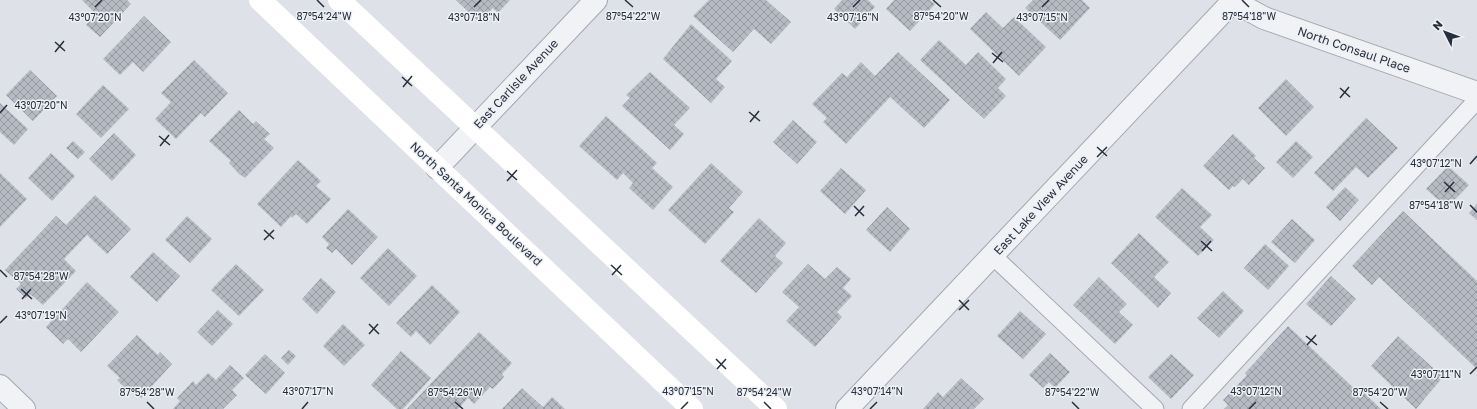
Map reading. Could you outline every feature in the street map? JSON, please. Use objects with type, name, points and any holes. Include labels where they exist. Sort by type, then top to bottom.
[{"type":"street","name":"North Santa Monica Boulevard","points":[[260,0],[692,409]]},
{"type":"street","points":[[339,0],[776,409]]},
{"type":"street","name":"East Carlisle Avenue","points":[[437,168],[596,0]]},
{"type":"street","name":"North Consaul Place","points":[[1233,0],[1264,18],[1477,93]]},
{"type":"street","name":"East Lake View Avenue","points":[[847,409],[1233,0]]},
{"type":"street","points":[[0,386],[24,409]]},
{"type":"lane","points":[[1190,409],[1477,100]]},
{"type":"lane","points":[[992,256],[1155,409]]},
{"type":"building","points":[[82,0],[127,0],[131,4],[100,37],[86,25],[96,14]]},
{"type":"building","points":[[456,0],[510,0],[498,13],[493,8],[479,22]]},
{"type":"building","points":[[709,0],[766,0],[791,22],[771,44],[754,29],[733,52],[693,16]]},
{"type":"building","points":[[842,0],[868,0],[875,7],[855,29],[834,9]]},
{"type":"building","points":[[894,0],[930,0],[935,4],[910,31],[886,9]]},
{"type":"building","points":[[1033,0],[1082,0],[1090,8],[1060,40],[1025,8]]},
{"type":"building","points":[[986,12],[1003,28],[1014,17],[1046,47],[1019,76],[970,29]]},
{"type":"building","points":[[144,16],[171,42],[143,72],[133,62],[120,75],[103,59]]},
{"type":"building","points":[[691,24],[732,61],[716,79],[725,87],[711,103],[663,59]]},
{"type":"building","points":[[939,40],[966,65],[978,52],[1006,79],[998,88],[1006,96],[984,119],[920,60]]},
{"type":"building","points":[[898,52],[950,100],[924,128],[890,97],[846,144],[823,122],[827,118],[812,104],[842,73],[847,77],[861,62],[875,76]]},
{"type":"building","points":[[194,60],[228,93],[205,117],[201,113],[176,139],[155,119],[171,102],[161,93]]},
{"type":"building","points":[[30,70],[57,96],[33,121],[6,95]]},
{"type":"building","points":[[650,72],[690,108],[674,125],[684,134],[670,150],[622,106],[630,98],[626,95]]},
{"type":"building","points":[[1286,79],[1314,107],[1286,136],[1258,108]]},
{"type":"building","points":[[103,85],[129,109],[101,138],[76,114]]},
{"type":"building","points":[[0,103],[28,129],[14,145],[0,132]]},
{"type":"building","points":[[239,110],[253,124],[256,121],[270,134],[264,139],[274,148],[245,178],[229,163],[231,161],[209,141]]},
{"type":"building","points":[[606,116],[657,163],[652,168],[673,187],[653,210],[629,188],[633,183],[623,173],[617,180],[579,146]]},
{"type":"building","points":[[1366,118],[1398,148],[1368,178],[1356,167],[1333,191],[1314,173]]},
{"type":"building","points":[[793,120],[817,142],[797,164],[773,142]]},
{"type":"building","points":[[114,133],[136,155],[112,181],[89,159]]},
{"type":"building","points":[[1233,134],[1256,156],[1254,158],[1265,168],[1249,185],[1243,179],[1235,187],[1233,186],[1229,190],[1203,166]]},
{"type":"building","points":[[73,141],[85,152],[78,159],[66,148]]},
{"type":"building","points":[[1296,141],[1313,157],[1293,178],[1276,162]]},
{"type":"building","points":[[51,153],[75,176],[52,201],[28,178]]},
{"type":"building","points":[[298,160],[321,181],[316,186],[331,199],[307,224],[296,214],[292,218],[291,216],[281,227],[257,204]]},
{"type":"building","points":[[711,163],[743,192],[729,208],[734,212],[705,244],[668,210]]},
{"type":"building","points":[[1448,166],[1469,185],[1447,208],[1426,189]]},
{"type":"building","points":[[841,168],[866,190],[845,214],[820,191]]},
{"type":"building","points":[[0,173],[27,199],[0,227]]},
{"type":"building","points":[[1345,187],[1359,200],[1340,221],[1326,207]]},
{"type":"building","points":[[1182,188],[1212,215],[1200,227],[1214,240],[1198,256],[1155,217]]},
{"type":"building","points":[[95,195],[131,229],[107,254],[87,235],[64,259],[76,271],[43,305],[30,294],[26,298],[16,289],[21,284],[5,270],[56,216],[66,225]]},
{"type":"building","points":[[1477,204],[1477,220],[1469,213]]},
{"type":"building","points":[[887,207],[910,229],[890,252],[866,230]]},
{"type":"building","points":[[348,209],[378,237],[352,265],[336,249],[332,253],[326,248],[329,244],[322,237]]},
{"type":"building","points":[[1403,211],[1477,281],[1477,369],[1379,277],[1372,285],[1352,266]]},
{"type":"building","points":[[187,216],[212,239],[190,263],[165,240]]},
{"type":"building","points":[[759,218],[786,243],[775,256],[783,263],[756,293],[720,261]]},
{"type":"building","points":[[1292,219],[1315,240],[1295,263],[1271,242]]},
{"type":"building","points":[[1139,233],[1169,262],[1154,277],[1171,293],[1158,308],[1111,263]]},
{"type":"building","points":[[1265,244],[1289,266],[1268,290],[1244,268]]},
{"type":"building","points":[[388,248],[417,276],[389,306],[360,278]]},
{"type":"building","points":[[153,252],[180,276],[157,302],[130,277]]},
{"type":"building","points":[[236,264],[264,290],[239,316],[211,290]]},
{"type":"building","points":[[808,264],[825,279],[837,267],[851,279],[843,288],[852,296],[837,312],[842,317],[815,347],[786,321],[799,307],[782,292]]},
{"type":"building","points":[[1331,276],[1356,299],[1331,326],[1306,304]]},
{"type":"building","points":[[1099,277],[1127,304],[1119,312],[1133,325],[1115,344],[1073,305]]},
{"type":"building","points":[[321,278],[336,292],[317,314],[302,299]]},
{"type":"building","points":[[87,282],[119,312],[81,352],[68,339],[63,344],[46,327]]},
{"type":"building","points":[[432,285],[460,312],[430,345],[416,331],[411,337],[396,323]]},
{"type":"building","points":[[1223,291],[1244,311],[1219,338],[1197,318]]},
{"type":"building","points":[[218,310],[233,324],[212,346],[197,332]]},
{"type":"building","points":[[1020,311],[1046,334],[1023,359],[997,336]]},
{"type":"building","points":[[343,324],[365,345],[344,366],[323,346]]},
{"type":"building","points":[[1288,326],[1360,394],[1362,391],[1381,409],[1224,409],[1228,405],[1223,400],[1247,375],[1245,373]]},
{"type":"building","points":[[479,332],[512,363],[502,374],[504,377],[493,389],[490,387],[474,404],[468,398],[458,409],[407,409]]},
{"type":"building","points":[[137,335],[158,355],[160,352],[172,364],[141,398],[132,389],[129,392],[117,380],[120,378],[107,366]]},
{"type":"building","points":[[1398,336],[1443,377],[1416,409],[1371,366]]},
{"type":"building","points":[[289,350],[296,356],[288,365],[281,358]]},
{"type":"building","points":[[401,351],[431,378],[403,409],[397,409],[371,385]]},
{"type":"building","points":[[1050,353],[1070,372],[1055,388],[1049,382],[1043,388],[1029,375]]},
{"type":"building","points":[[265,354],[285,373],[266,394],[245,375]]},
{"type":"building","points":[[1171,354],[1194,375],[1171,399],[1148,377]]},
{"type":"building","points":[[230,365],[244,378],[232,390],[237,395],[223,409],[173,409],[180,401],[177,398],[193,381],[196,385],[208,373],[216,380]]},
{"type":"building","points":[[961,378],[984,399],[974,409],[923,409],[938,392],[943,397]]},
{"type":"building","points":[[522,388],[543,407],[552,397],[565,409],[502,409]]}]
